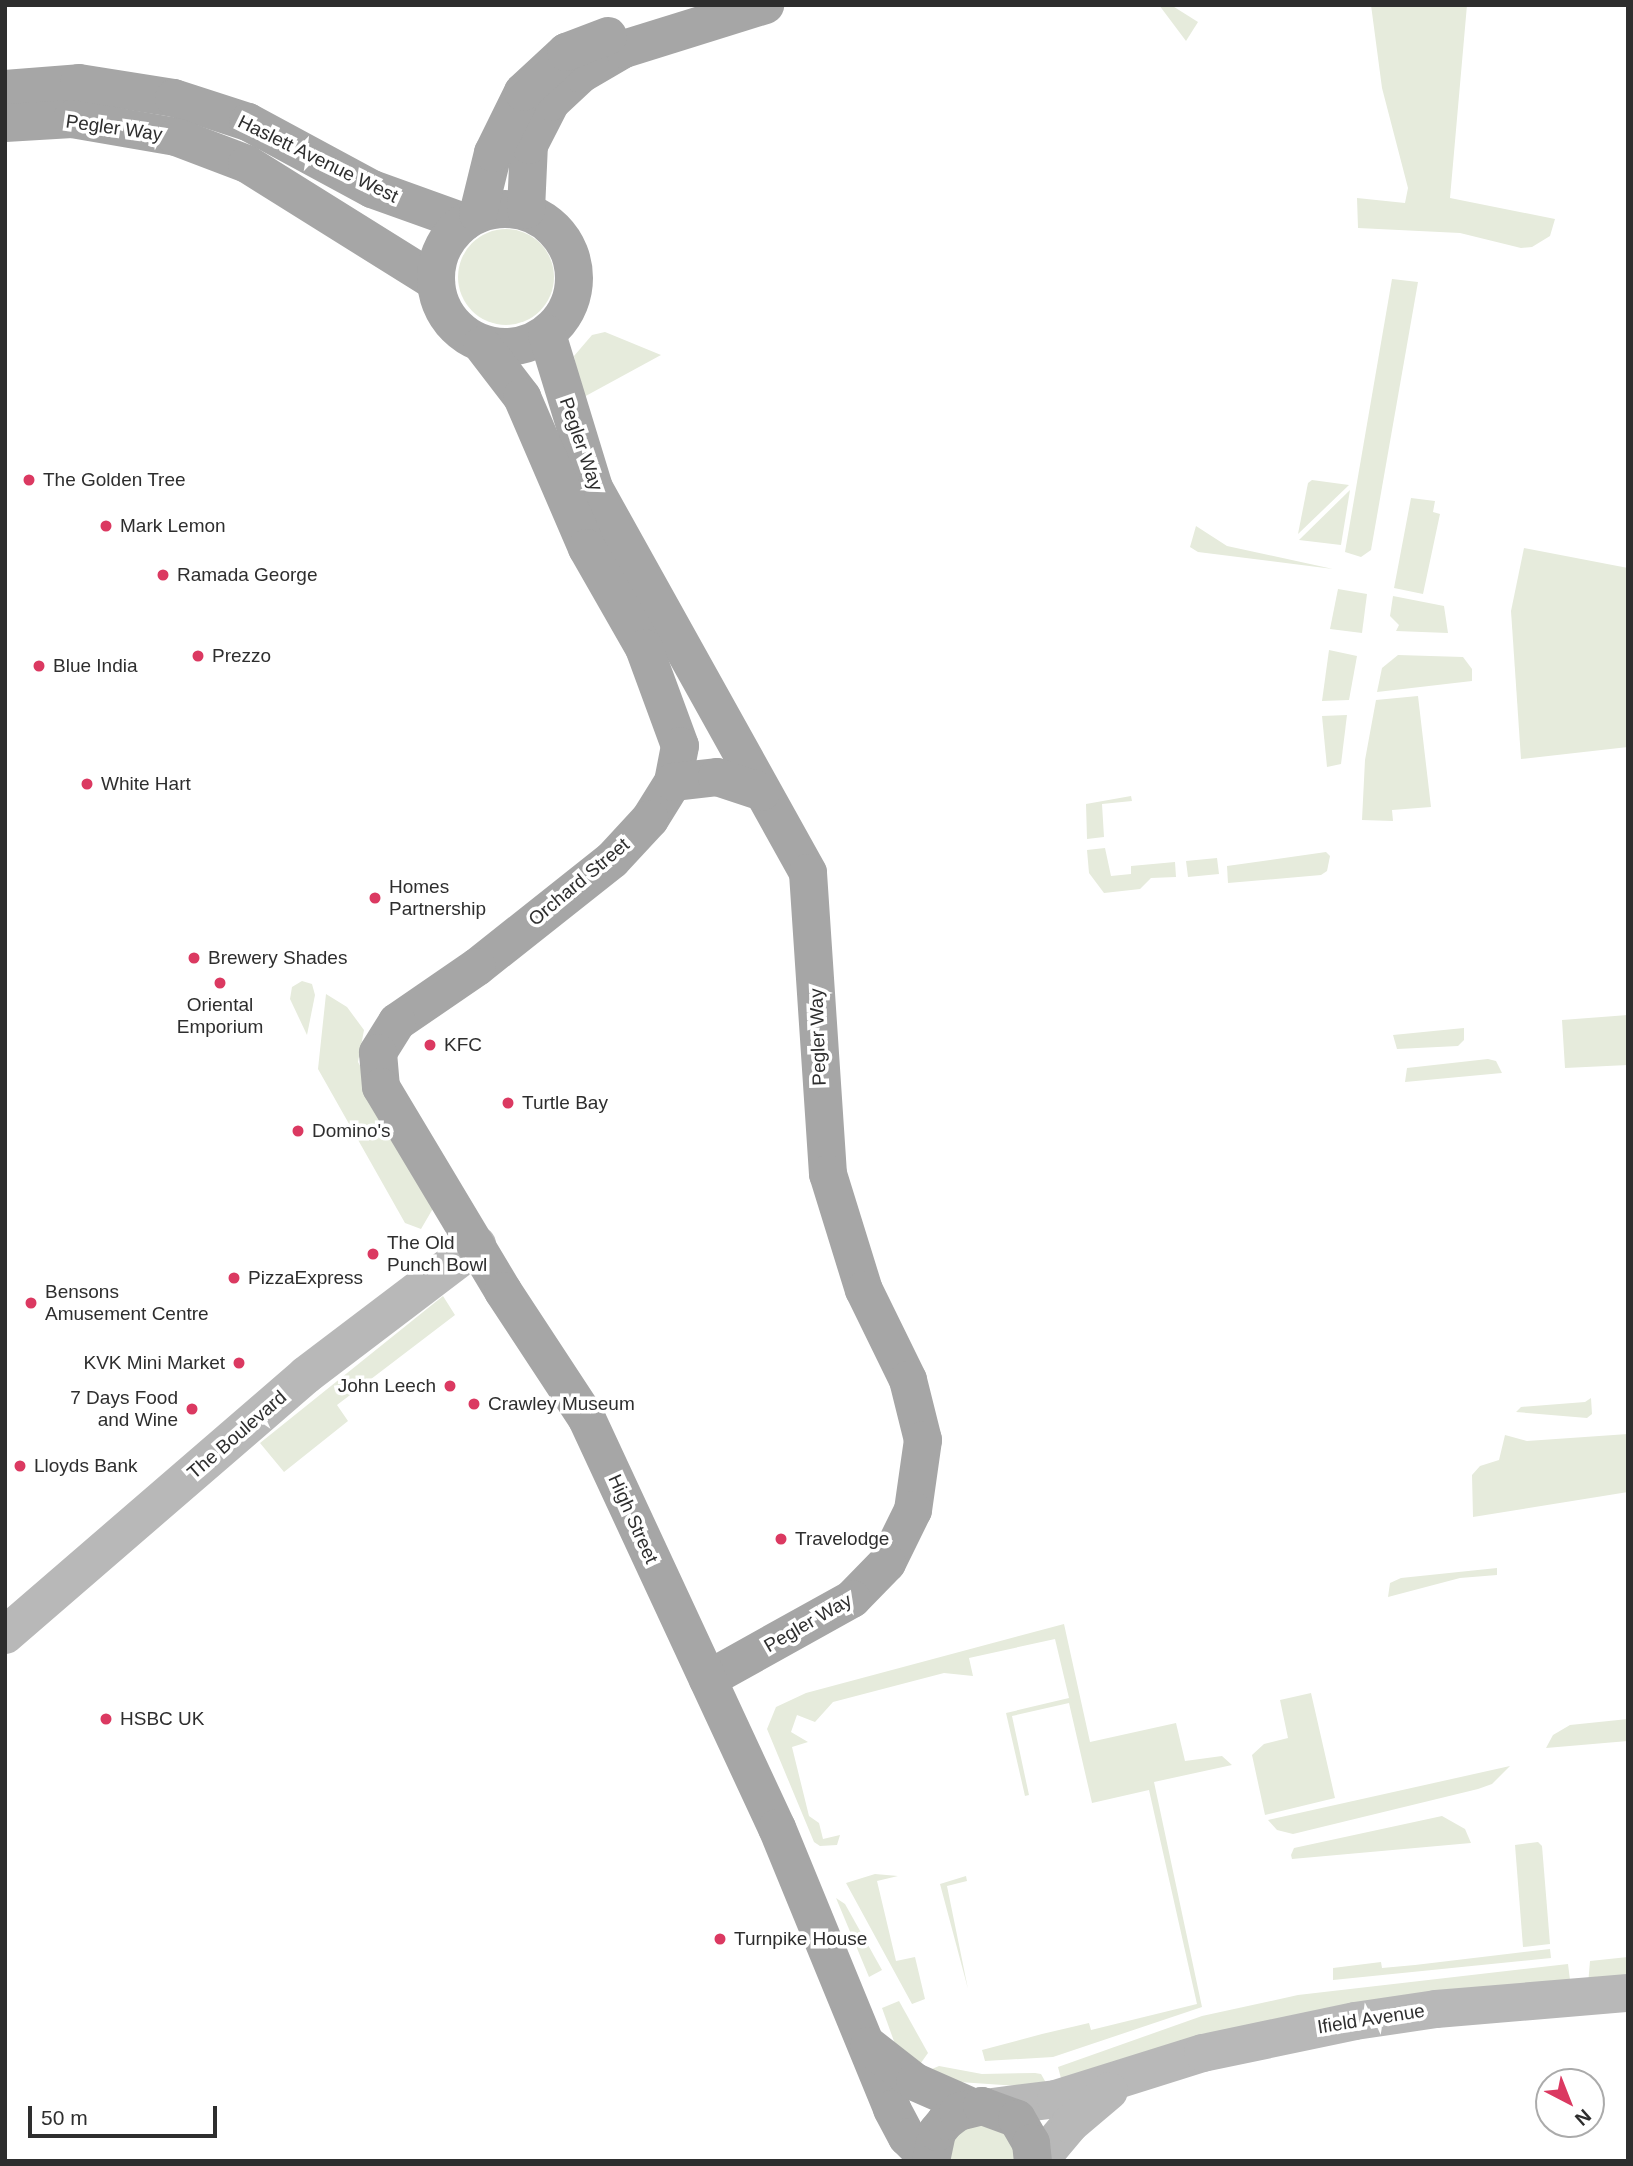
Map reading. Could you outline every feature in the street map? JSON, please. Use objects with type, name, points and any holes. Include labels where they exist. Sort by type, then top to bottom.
[{"type":"main road","points":[[526,210],[529,145],[551,102],[581,74],[624,49],[680,29],[765,5]]},
{"type":"main road","points":[[471,218],[526,210],[559,234],[575,269],[567,311],[547,334],[527,345],[504,348],[482,345],[460,331],[444,313],[436,282],[438,259],[471,218],[503,128],[523,92],[545,68],[593,39],[680,29]]},
{"type":"main road","name":"Haslett Avenue West","points":[[5,89],[79,83],[174,98],[248,122],[372,189],[471,218]]},
{"type":"main road","name":"Pegler Way","points":[[5,123],[72,119],[176,137],[247,164],[436,282]]},
{"type":"main road","name":"Pegler Way","points":[[547,334],[594,488],[741,745],[762,792],[807,873],[828,1174],[864,1290],[908,1381],[923,1440],[913,1510],[887,1563],[852,1600],[708,1679]]},
{"type":"main road","name":"Pegler Way","points":[[482,345],[522,397],[587,548],[645,648],[680,746],[673,782]]},
{"type":"main road","points":[[673,782],[718,777],[762,792]]},
{"type":"main road","name":"Orchard Street","points":[[397,1023],[477,967],[612,860],[650,819],[673,782]]},
{"type":"main road","name":"High Street","points":[[397,1023],[378,1053],[381,1087],[587,1419],[807,1896],[865,2042],[907,2137],[931,2161]]},
{"type":"main road","name":"High Street","points":[[865,2042],[915,2082],[1017,2119],[1026,2130],[1033,2161]]},
{"type":"main road","points":[[931,2161],[937,2132],[952,2116],[982,2107]]},
{"type":"street","name":"The Boulevard","points":[[5,1635],[306,1375],[477,1245]]},
{"type":"street","name":"Ifield Avenue","points":[[982,2107],[1056,2099],[1122,2081],[1203,2053],[1355,2021],[1436,2009],[1628,1993]]},
{"type":"street","name":"Ifield Avenue","points":[[1039,2161],[1070,2124],[1122,2081]]},
{"type":"shaded area","points":[[1159,5],[1171,5],[1198,22],[1186,41]]},
{"type":"shaded area","points":[[1371,5],[1467,5],[1450,198],[1555,219],[1550,236],[1532,247],[1521,248],[1460,233],[1358,228],[1357,198],[1405,203],[1408,188],[1382,88]]},
{"type":"shaded area","points":[[506,229],[525,232],[540,243],[551,258],[554,277],[551,296],[540,311],[525,322],[506,325],[487,322],[472,311],[461,296],[458,277],[461,258],[472,243],[487,232]]},
{"type":"shaded area","points":[[1392,279],[1418,282],[1371,550],[1361,557],[1345,552]]},
{"type":"shaded area","points":[[605,332],[661,355],[582,398],[574,356],[592,335]]},
{"type":"shaded area","points":[[1312,480],[1349,485],[1298,534],[1308,483]]},
{"type":"shaded area","points":[[1350,490],[1341,545],[1299,540]]},
{"type":"shaded area","points":[[1411,498],[1435,501],[1433,512],[1440,514],[1423,594],[1394,588]]},
{"type":"shaded area","points":[[1196,526],[1227,546],[1333,569],[1198,552],[1190,547]]},
{"type":"shaded area","points":[[1524,548],[1628,568],[1628,747],[1521,759],[1511,611]]},
{"type":"shaded area","points":[[1338,589],[1367,594],[1362,633],[1330,629]]},
{"type":"shaded area","points":[[1393,596],[1444,606],[1448,633],[1396,631],[1399,625],[1390,616]]},
{"type":"shaded area","points":[[1329,650],[1357,656],[1349,700],[1322,701]]},
{"type":"shaded area","points":[[1398,655],[1463,657],[1472,669],[1472,681],[1377,692],[1382,668]]},
{"type":"shaded area","points":[[1418,696],[1431,807],[1392,810],[1393,821],[1362,820],[1365,760],[1376,700]]},
{"type":"shaded area","points":[[1347,715],[1341,764],[1327,767],[1322,716]]},
{"type":"shaded area","points":[[1131,796],[1132,801],[1102,804],[1104,837],[1087,839],[1086,804]]},
{"type":"shaded area","points":[[1105,848],[1111,876],[1131,874],[1131,866],[1175,862],[1176,877],[1151,878],[1140,889],[1104,893],[1089,873],[1087,850]]},
{"type":"shaded area","points":[[1326,852],[1330,856],[1327,871],[1321,875],[1228,883],[1227,866]]},
{"type":"shaded area","points":[[1217,858],[1219,874],[1188,877],[1186,861]]},
{"type":"shaded area","points":[[302,981],[312,984],[315,995],[307,1035],[290,999],[292,987]]},
{"type":"shaded area","points":[[326,994],[347,1007],[364,1030],[358,1062],[435,1205],[421,1229],[405,1223],[318,1069]]},
{"type":"shaded area","points":[[1628,1015],[1628,1065],[1565,1068],[1562,1020]]},
{"type":"shaded area","points":[[1464,1028],[1464,1040],[1458,1046],[1397,1049],[1393,1035]]},
{"type":"shaded area","points":[[1488,1059],[1496,1061],[1502,1073],[1405,1082],[1407,1068]]},
{"type":"shaded area","points":[[443,1296],[455,1315],[337,1405],[348,1421],[284,1472],[260,1443]]},
{"type":"shaded area","points":[[1591,1398],[1592,1414],[1587,1418],[1516,1412],[1521,1407],[1585,1402]]},
{"type":"shaded area","points":[[1628,1434],[1628,1492],[1473,1517],[1472,1475],[1480,1466],[1499,1460],[1505,1435],[1527,1441]]},
{"type":"shaded area","points":[[1497,1568],[1497,1575],[1460,1578],[1388,1597],[1390,1583],[1401,1578]]},
{"type":"shaded area","points":[[1064,1624],[1090,1742],[1176,1723],[1185,1761],[1222,1756],[1232,1765],[1154,1782],[1202,2007],[1053,2057],[985,2061],[982,2050],[1089,2023],[1091,2030],[1197,2004],[1149,1790],[1092,1803],[1069,1703],[1012,1716],[1029,1795],[1025,1796],[1006,1713],[1069,1698],[1055,1639],[969,1658],[973,1676],[944,1673],[833,1702],[815,1722],[797,1715],[791,1732],[808,1742],[792,1747],[809,1816],[819,1823],[823,1839],[840,1835],[837,1845],[820,1846],[814,1842],[767,1729],[776,1707],[806,1693]]},
{"type":"shaded area","points":[[1311,1693],[1335,1798],[1265,1815],[1252,1755],[1264,1744],[1288,1738],[1280,1700]]},
{"type":"shaded area","points":[[1628,1719],[1628,1741],[1546,1748],[1553,1735],[1570,1725]]},
{"type":"shaded area","points":[[1510,1766],[1492,1784],[1478,1789],[1293,1834],[1277,1830],[1268,1820]]},
{"type":"shaded area","points":[[1442,1816],[1465,1829],[1471,1843],[1292,1859],[1294,1848]]},
{"type":"shaded area","points":[[1538,1842],[1542,1846],[1550,1944],[1523,1947],[1515,1845]]},
{"type":"shaded area","points":[[875,1874],[898,1876],[877,1881],[896,1961],[915,1957],[925,1999],[912,2004],[846,1883]]},
{"type":"shaded area","points":[[966,1876],[967,1881],[947,1886],[968,1989],[940,1884]]},
{"type":"shaded area","points":[[836,1898],[845,1904],[882,1970],[869,1977]]},
{"type":"shaded area","points":[[1550,1949],[1551,1958],[1333,1980],[1333,1968],[1381,1962],[1382,1968]]},
{"type":"shaded area","points":[[1628,1957],[1628,1982],[1588,1985],[1590,1961]]},
{"type":"shaded area","points":[[1568,1964],[1571,1988],[1063,2086],[1058,2067],[1202,2016],[1298,1995]]},
{"type":"shaded area","points":[[899,2001],[928,2053],[918,2067],[895,2044],[882,2008]]},
{"type":"shaded area","points":[[939,2066],[982,2074],[1041,2074],[1049,2088],[959,2082],[932,2069]]},
{"type":"shaded area","points":[[997,2121],[1022,2161],[945,2161],[961,2126]]},
{"type":"place","name":"The Golden Tree","points":[[29,480]]},
{"type":"place","name":"Mark Lemon","points":[[106,526]]},
{"type":"place","name":"Ramada George","points":[[163,575]]},
{"type":"place","name":"Prezzo","points":[[198,656]]},
{"type":"place","name":"Blue India","points":[[39,666]]},
{"type":"place","name":"White Hart","points":[[87,784]]},
{"type":"place","name":"Homes Partnership","points":[[375,898]]},
{"type":"place","name":"Brewery Shades","points":[[194,958]]},
{"type":"place","name":"Oriental Emporium","points":[[220,983]]},
{"type":"place","name":"KFC","points":[[430,1045]]},
{"type":"place","name":"Turtle Bay","points":[[508,1103]]},
{"type":"place","name":"Domino's","points":[[298,1131]]},
{"type":"place","name":"The Old Punch Bowl","points":[[373,1254]]},
{"type":"place","name":"PizzaExpress","points":[[234,1278]]},
{"type":"place","name":"Bensons Amusement Centre","points":[[31,1303]]},
{"type":"place","name":"KVK Mini Market","points":[[239,1363]]},
{"type":"place","name":"John Leech","points":[[450,1386]]},
{"type":"place","name":"Crawley Museum","points":[[474,1404]]},
{"type":"place","name":"7 Days Food and Wine","points":[[192,1409]]},
{"type":"place","name":"Lloyds Bank","points":[[20,1466]]},
{"type":"place","name":"Travelodge","points":[[781,1539]]},
{"type":"place","name":"HSBC UK","points":[[106,1719]]},
{"type":"place","name":"Turnpike House","points":[[720,1939]]}]
